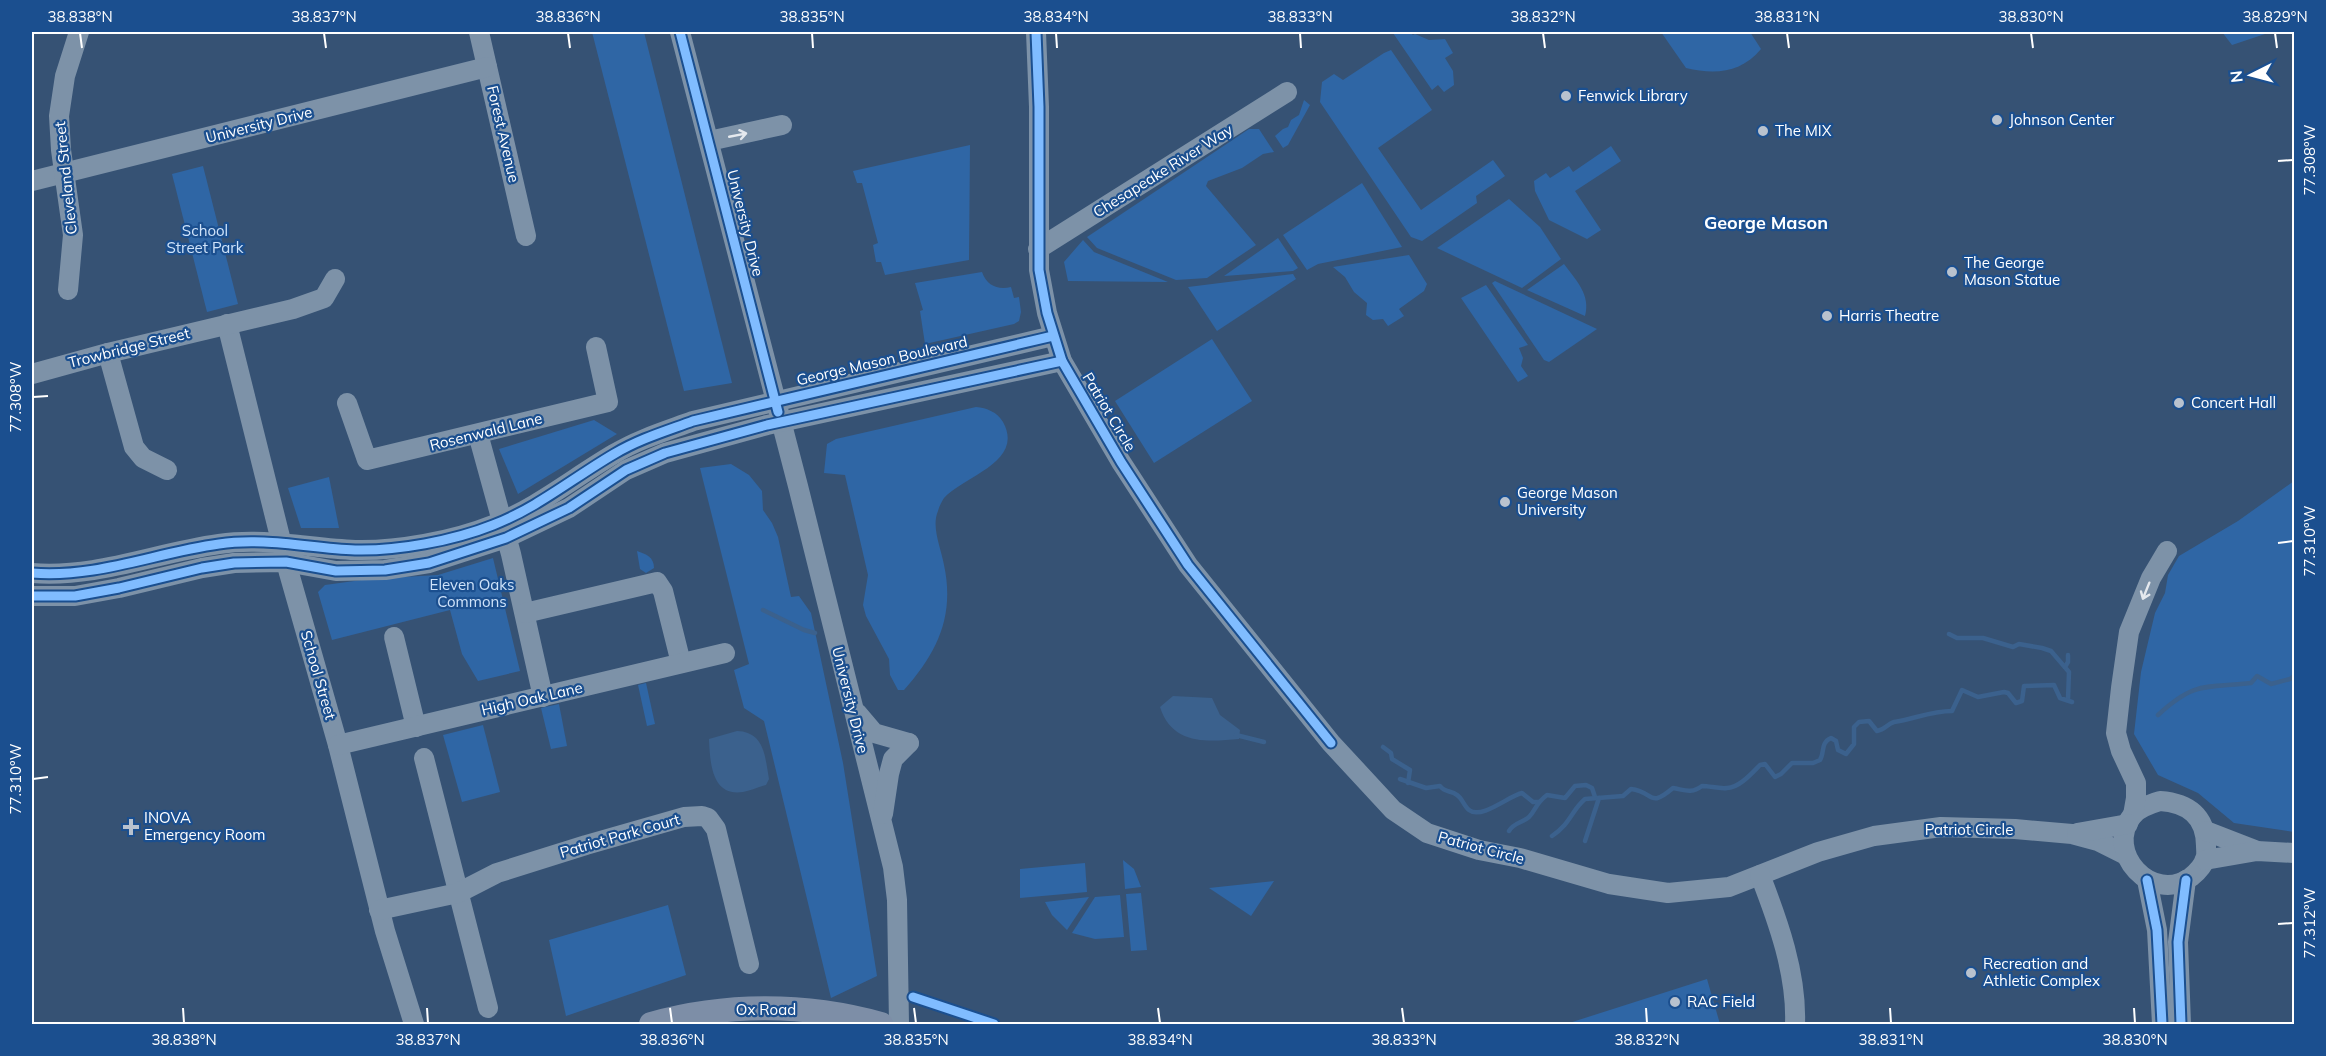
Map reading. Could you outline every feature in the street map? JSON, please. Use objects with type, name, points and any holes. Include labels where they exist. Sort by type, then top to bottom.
[{"type":"main road","name":"Ox Road","points":[[651,1024],[674,1018],[736,1009],[775,1009],[811,1011],[880,1024]]},
{"type":"street","name":"Cleveland Street","points":[[68,290],[73,235],[61,150],[60,101],[65,76],[79,32]]},
{"type":"street","name":"Forest Avenue","points":[[479,32],[526,236]]},
{"type":"street","name":"University Drive","points":[[680,32],[893,867],[897,900],[899,1024]]},
{"type":"street","name":"Patriot Circle","points":[[1036,32],[1039,107],[1039,270],[1053,336],[1062,361],[1121,462],[1188,565],[1331,743],[1393,810],[1427,833],[1479,850],[1520,858],[1641,891],[1682,893],[1729,887],[1829,849],[1874,836],[1941,827],[2016,829],[2072,834],[2098,841],[2126,855],[2136,872],[2147,880]]},
{"type":"street","name":"University Drive","points":[[32,181],[487,67]]},
{"type":"street","name":"Chesapeake River Way","points":[[1038,249],[1287,92]]},
{"type":"street","points":[[709,141],[782,125]]},
{"type":"street","name":"Trowbridge Street","points":[[32,375],[108,353],[293,309],[324,298],[335,279]]},
{"type":"street","name":"School Street","points":[[227,324],[284,553],[338,746],[381,916],[414,1024]]},
{"type":"street","name":"George Mason Boulevard","points":[[504,530],[536,505],[615,453],[649,437],[693,421],[1053,336]]},
{"type":"street","name":"Rosenwald Lane","points":[[347,403],[367,460],[608,402],[596,347]]},
{"type":"street","points":[[108,353],[134,447],[143,458],[167,470]]},
{"type":"street","name":"George Mason Boulevard","points":[[32,573],[68,574],[105,570],[173,552],[220,543],[284,553],[336,571],[385,570],[429,563],[504,530],[569,508],[626,470],[665,453],[780,422],[1062,361]]},
{"type":"street","points":[[478,434],[525,613],[543,697]]},
{"type":"street","points":[[2162,1024],[2157,930],[2147,880],[2160,884],[2174,884],[2186,880],[2197,872],[2205,860],[2206,831],[2203,823],[2188,809],[2178,804],[2160,801],[2146,793],[2132,775],[2116,733],[2129,632],[2151,578],[2167,551]]},
{"type":"street","name":"George Mason Boulevard","points":[[32,596],[75,596],[202,568],[284,553]]},
{"type":"street","points":[[525,613],[657,582],[663,591],[681,663]]},
{"type":"street","points":[[394,637],[416,727]]},
{"type":"street","name":"High Oak Lane","points":[[338,746],[725,653]]},
{"type":"street","points":[[852,707],[874,733],[909,743],[893,759],[882,823]]},
{"type":"street","points":[[424,758],[488,1008]]},
{"type":"street","points":[[2126,855],[2124,838],[2136,798],[2132,775]]},
{"type":"street","points":[[2072,834],[2130,820],[2145,806],[2160,801]]},
{"type":"street","name":"Patriot Park Court","points":[[381,916],[451,907],[458,893],[497,873],[684,817],[702,816],[708,818],[716,829],[749,964]]},
{"type":"street","points":[[2206,831],[2257,851]]},
{"type":"street","points":[[2205,860],[2257,851],[2295,853]]},
{"type":"street","points":[[1760,875],[1778,924],[1789,965],[1795,1024]]},
{"type":"street","points":[[2181,1024],[2178,942],[2186,880]]},
{"type":"green space","points":[[592,32],[644,32],[732,383],[684,391]]},
{"type":"green space","points":[[1410,32],[1429,40],[1445,39],[1453,53],[1445,58],[1453,71],[1454,85],[1444,92],[1438,85],[1432,90],[1393,33]]},
{"type":"green space","points":[[1661,32],[1750,32],[1761,49],[1745,63],[1727,70],[1697,70],[1686,68]]},
{"type":"green space","points":[[2222,32],[2271,32],[2232,45]]},
{"type":"green space","points":[[1391,50],[1432,110],[1378,148],[1421,210],[1493,160],[1505,176],[1476,196],[1477,203],[1422,241],[1411,237],[1320,102],[1322,82],[1334,74],[1343,80]]},
{"type":"green space","points":[[1304,100],[1310,105],[1288,145],[1283,148],[1275,136],[1299,115]]},
{"type":"green space","points":[[1249,129],[1259,129],[1274,152],[1263,154],[1242,168],[1208,181],[1206,186],[1256,245],[1207,278],[1176,280],[1097,248],[1087,237]]},
{"type":"green space","points":[[970,145],[969,260],[885,275],[881,262],[876,262],[873,245],[878,243],[862,183],[857,183],[853,171]]},
{"type":"green space","points":[[1611,146],[1621,161],[1575,191],[1601,230],[1587,239],[1549,220],[1535,191],[1534,181],[1546,173],[1550,178],[1569,166],[1573,172]]},
{"type":"green space","name":"School Street Park","points":[[203,166],[238,304],[207,312],[172,174]]},
{"type":"green space","points":[[1362,183],[1402,247],[1318,264],[1307,270],[1283,235]]},
{"type":"green space","points":[[1509,199],[1540,227],[1561,259],[1522,288],[1437,248]]},
{"type":"green space","points":[[1278,238],[1298,268],[1293,271],[1224,276]]},
{"type":"green space","points":[[1083,240],[1094,252],[1168,282],[1068,281],[1064,262]]},
{"type":"green space","points":[[1409,255],[1427,284],[1424,291],[1399,309],[1404,316],[1388,326],[1383,319],[1373,320],[1366,315],[1367,303],[1354,292],[1345,277],[1333,267]]},
{"type":"green space","points":[[1564,264],[1578,282],[1584,295],[1585,316],[1527,290]]},
{"type":"green space","points":[[982,272],[990,284],[1002,288],[1011,287],[1014,298],[1019,297],[1021,312],[1019,321],[925,344],[920,311],[923,310],[915,283]]},
{"type":"green space","points":[[1293,274],[1296,279],[1217,331],[1188,287]]},
{"type":"green space","points":[[1495,281],[1597,329],[1549,362],[1544,360],[1492,283]]},
{"type":"green space","points":[[1486,285],[1528,345],[1519,348],[1523,358],[1521,366],[1528,376],[1518,382],[1461,298]]},
{"type":"green space","points":[[1212,339],[1252,401],[1154,463],[1115,401]]},
{"type":"green space","points":[[976,407],[991,411],[1001,419],[1008,436],[1006,448],[989,467],[953,490],[944,498],[940,506],[936,524],[947,583],[945,617],[941,633],[926,662],[904,690],[898,690],[890,675],[889,659],[866,616],[863,605],[868,575],[845,475],[824,473],[827,444],[836,439]]},
{"type":"green space","points":[[594,420],[617,434],[518,494],[499,449]]},
{"type":"green space","points":[[731,464],[749,475],[762,491],[763,510],[778,537],[791,597],[799,596],[811,613],[843,763],[877,976],[831,998],[764,721],[744,708],[734,670],[749,664],[700,468]]},
{"type":"green space","points":[[329,477],[339,528],[301,528],[288,488]]},
{"type":"green space","points":[[2294,481],[2294,832],[2234,823],[2198,793],[2158,775],[2134,734],[2141,672],[2155,613],[2165,593],[2168,575],[2179,556],[2238,521]]},
{"type":"green space","points":[[637,551],[651,559],[654,568],[646,573],[640,569]]},
{"type":"green space","name":"Eleven Oaks Commons","points":[[493,558],[520,671],[478,681],[462,654],[450,610],[332,640],[318,592],[325,585],[369,579],[438,575]]},
{"type":"green space","points":[[646,683],[655,724],[647,726],[638,685]]},
{"type":"green space","points":[[559,704],[567,746],[551,749],[541,708]]},
{"type":"green space","points":[[483,725],[500,792],[462,802],[443,735]]},
{"type":"green space","points":[[1123,860],[1134,869],[1141,887],[1125,889]]},
{"type":"green space","points":[[1085,863],[1087,892],[1020,898],[1020,869]]},
{"type":"green space","points":[[1274,881],[1251,916],[1209,888]]},
{"type":"green space","points":[[1141,893],[1147,950],[1131,951],[1126,894]]},
{"type":"green space","points":[[1120,895],[1124,937],[1095,939],[1072,933],[1095,897]]},
{"type":"green space","points":[[1089,897],[1067,930],[1052,915],[1045,902]]},
{"type":"green space","points":[[668,905],[686,975],[566,1016],[549,940]]},
{"type":"green space","name":"RAC Field","points":[[1707,979],[1720,1024],[1566,1024]]},
{"type":"shaded area","points":[[1173,696],[1212,698],[1220,715],[1240,730],[1239,739],[1215,741],[1182,735],[1173,728],[1160,707]]},
{"type":"shaded area","points":[[737,731],[753,736],[762,747],[769,779],[766,785],[746,791],[732,792],[724,789],[714,776],[709,739]]},
{"type":"waterway","points":[[763,610],[815,633]]},
{"type":"waterway","points":[[1949,634],[1957,638],[1983,638],[2013,647],[2019,644],[2051,651],[2069,672],[2068,699]]},
{"type":"waterway","points":[[2065,667],[2068,655]]},
{"type":"waterway","points":[[2158,715],[2182,696],[2201,688],[2251,683],[2257,676],[2271,684],[2294,676]]},
{"type":"waterway","points":[[1552,836],[1585,799],[1623,796],[1631,789],[1655,798],[1673,788],[1688,791],[1702,786],[1732,787],[1745,780],[1760,765],[1765,764],[1775,777],[1792,763],[1813,763],[1820,760],[1824,745],[1831,738],[1836,741],[1838,750],[1846,754],[1854,744],[1854,727],[1859,722],[1869,721],[1877,731],[1894,722],[1937,712],[1952,711],[1962,690],[1978,697],[2004,692],[2008,693],[2016,703],[2022,701],[2024,686],[2054,685],[2060,698],[2072,702]]},
{"type":"waterway","points":[[1236,735],[1264,742]]},
{"type":"waterway","points":[[1383,747],[1391,753],[1392,759],[1410,770],[1408,783]]},
{"type":"waterway","points":[[1400,779],[1426,788],[1440,786],[1444,790],[1453,792],[1469,810],[1475,812],[1488,810],[1522,793],[1533,802],[1539,802]]},
{"type":"waterway","points":[[1509,831],[1513,826],[1529,817],[1547,795],[1565,798],[1575,786],[1586,785],[1592,788],[1595,797]]},
{"type":"waterway","points":[[1585,841],[1599,798]]},
{"type":"cycle path","points":[[680,32],[778,412]]},
{"type":"cycle path","points":[[1036,32],[1039,107],[1039,270],[1047,313],[1062,361],[1121,462],[1188,565],[1331,743]]},
{"type":"cycle path","points":[[32,573],[80,572],[195,548],[236,542],[270,542],[371,550],[407,547],[443,540],[477,531],[509,518],[623,449],[693,421],[1053,336]]},
{"type":"cycle path","points":[[32,596],[75,596],[234,563],[286,562],[336,571],[385,570],[429,563],[506,538],[569,508],[626,470],[665,453],[767,425],[1062,361]]},
{"type":"cycle path","points":[[2147,880],[2157,930],[2162,1024]]},
{"type":"cycle path","points":[[2181,1024],[2178,942],[2186,880]]},
{"type":"cycle path","points":[[913,997],[994,1024]]},
{"type":"place","name":"Fenwick Library","points":[[1566,96]]},
{"type":"place","name":"Johnson Center","points":[[1997,120]]},
{"type":"place","name":"The MIX","points":[[1763,131]]},
{"type":"place","name":"The George Mason Statue","points":[[1952,272]]},
{"type":"place","name":"Harris Theatre","points":[[1827,316]]},
{"type":"place","name":"Concert Hall","points":[[2179,403]]},
{"type":"place","name":"George Mason University","points":[[1505,502]]},
{"type":"place","name":"INOVA Emergency Room","points":[[131,827]]},
{"type":"place","name":"Recreation and Athletic Complex","points":[[1971,973]]},
{"type":"place","name":"RAC Field","points":[[1675,1002]]},
{"type":"district","name":"George Mason","points":[[1766,223]]}]
